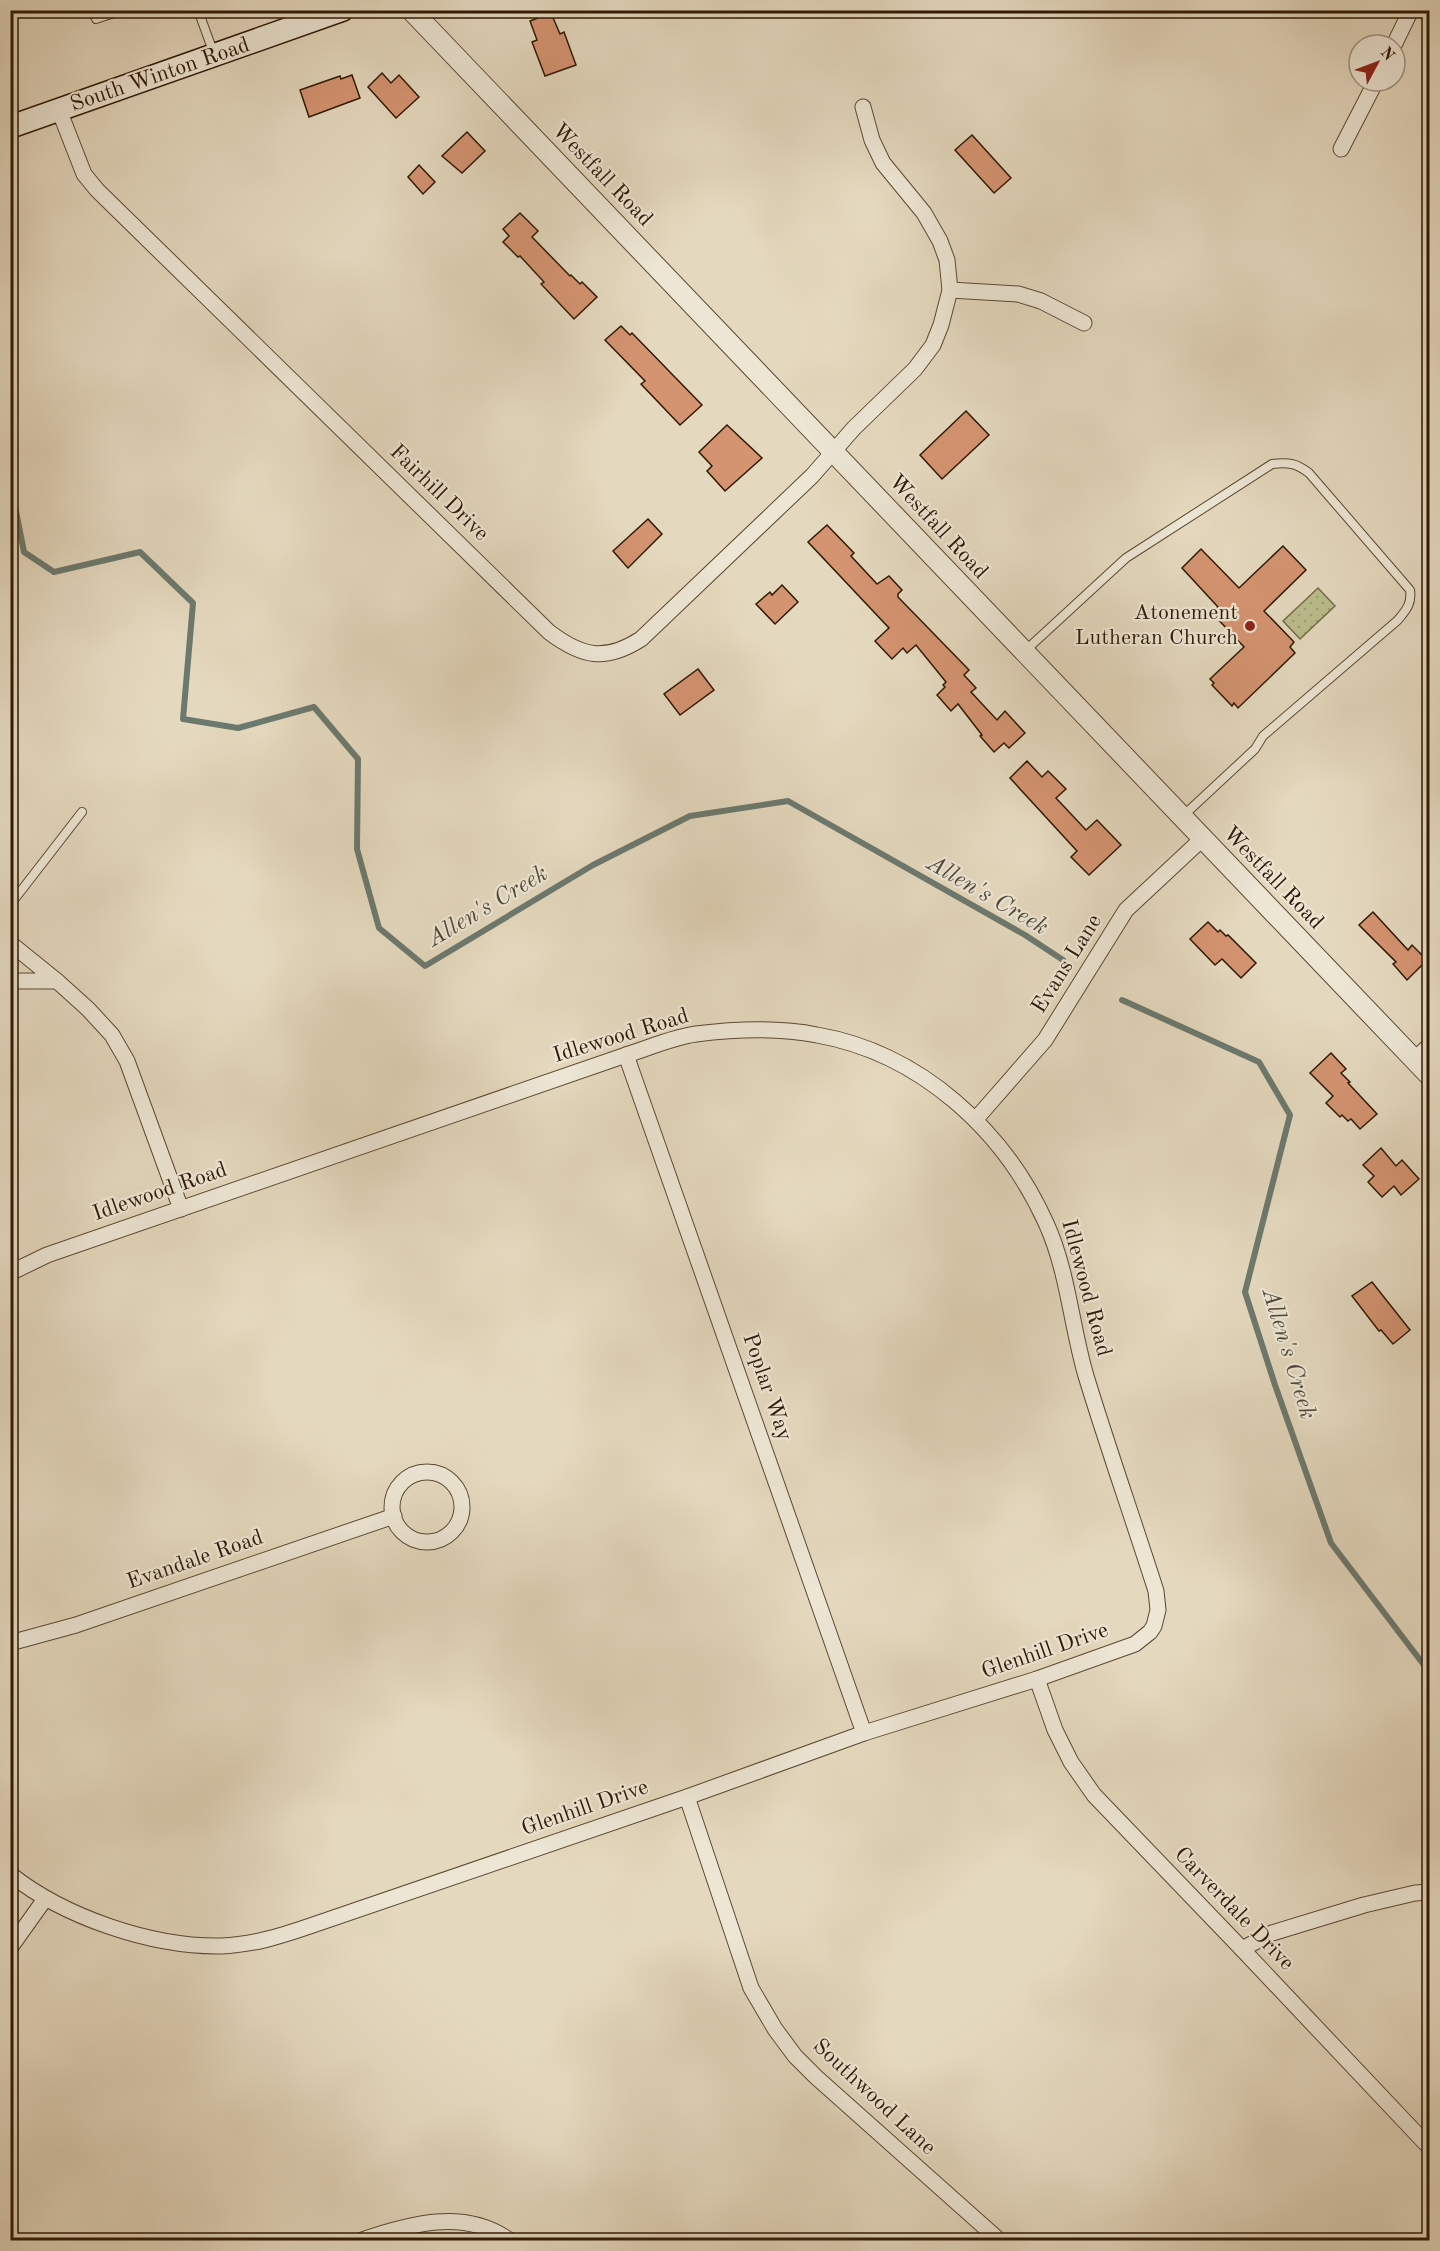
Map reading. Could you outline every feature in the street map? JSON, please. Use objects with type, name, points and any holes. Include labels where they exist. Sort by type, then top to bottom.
[{"type":"main road","name":"South Winton Road","points":[[10,127],[342,10]]},
{"type":"street","name":"Westfall Road","points":[[411,10],[1430,1076]]},
{"type":"street","points":[[1400,33],[1412,10]]},
{"type":"street","points":[[1341,149],[1370,93]]},
{"type":"street","points":[[863,107],[872,140],[883,163],[924,213],[940,241],[947,260],[951,290],[1018,294],[1049,304],[1084,323]]},
{"type":"street","name":"Fairhill Drive","points":[[59,110],[84,174],[97,189],[549,632],[562,642],[583,651],[604,655],[612,654],[641,639],[812,476],[854,428],[924,358],[933,345],[941,326],[951,290]]},
{"type":"street","name":"Evans Lane","points":[[976,1119],[1045,1040],[1126,910],[1202,838]]},
{"type":"street","points":[[10,943],[57,981],[112,1035],[128,1061],[181,1209]]},
{"type":"street","points":[[10,981],[57,981]]},
{"type":"street","name":"Idlewood Road","points":[[10,1273],[47,1256],[181,1209],[626,1055],[693,1035],[751,1029],[818,1035],[849,1042],[878,1053],[912,1071],[960,1104],[976,1119],[1016,1167],[1047,1224],[1068,1289],[1084,1367],[1156,1591],[1158,1610]]},
{"type":"street","points":[[1414,1060],[1430,1046]]},
{"type":"street","name":"Poplar Way","points":[[626,1055],[864,1733]]},
{"type":"street","points":[[430,1472],[450,1480],[461,1500],[462,1512],[458,1523],[441,1539],[429,1542],[407,1535],[398,1527],[393,1516],[394,1494],[400,1484],[419,1473],[430,1472]]},
{"type":"street","name":"Evandale Road","points":[[10,1644],[76,1625],[393,1516]]},
{"type":"street","name":"Glenhill Drive","points":[[10,1874],[45,1899],[97,1922],[165,1941],[219,1946],[255,1942],[310,1926],[687,1797],[864,1733],[1037,1679],[1135,1644],[1150,1632],[1158,1610]]},
{"type":"street","name":"Carverdale Drive","points":[[1037,1679],[1055,1730],[1071,1762],[1094,1795],[1430,2148]]},
{"type":"street","name":"Southwood Lane","points":[[687,1797],[743,1967],[760,2005],[775,2029],[795,2056],[816,2078],[999,2241]]},
{"type":"street","points":[[1242,1949],[1272,1933],[1364,1905],[1415,1893],[1430,1892]]},
{"type":"street","points":[[10,1948],[45,1899]]},
{"type":"street","points":[[362,2241],[399,2228],[446,2221],[482,2227],[509,2241]]},
{"type":"lane","points":[[92,10],[96,19],[123,10]]},
{"type":"lane","points":[[198,10],[215,56]]},
{"type":"lane","points":[[1024,652],[1126,558],[1272,464],[1285,462],[1298,464],[1309,473],[1410,590],[1411,599],[1407,609],[1398,620],[1263,736],[1255,749],[1182,817]]},
{"type":"lane","points":[[10,906],[82,812]]},
{"type":"green space","points":[[1318,588],[1335,606],[1300,639],[1283,621]]},
{"type":"building","points":[[551,13],[560,34],[564,32],[576,65],[545,76],[532,42],[537,40],[530,21]]},
{"type":"building","points":[[382,73],[391,83],[399,75],[419,97],[396,118],[368,87]]},
{"type":"building","points":[[352,75],[360,98],[309,117],[300,90],[340,76],[341,79]]},
{"type":"building","points":[[467,132],[485,151],[462,173],[442,156]]},
{"type":"building","points":[[972,135],[1011,178],[994,193],[955,150]]},
{"type":"building","points":[[419,165],[435,182],[423,194],[408,177]]},
{"type":"building","points":[[520,213],[538,231],[532,237],[570,276],[580,284],[582,282],[597,297],[574,319],[541,284],[544,282],[520,256],[518,257],[503,242],[509,236],[503,229]]},
{"type":"building","points":[[621,326],[630,335],[632,333],[702,405],[680,425],[641,384],[645,381],[605,340]]},
{"type":"building","points":[[966,411],[989,435],[942,479],[920,455]]},
{"type":"building","points":[[727,425],[762,458],[725,491],[707,471],[712,466],[699,452]]},
{"type":"building","points":[[648,519],[662,534],[628,568],[613,551]]},
{"type":"building","points":[[827,525],[854,553],[851,556],[877,584],[889,576],[902,590],[898,597],[969,670],[964,675],[976,688],[971,692],[997,720],[1005,711],[1025,733],[1009,748],[1004,743],[994,752],[958,704],[951,711],[937,695],[945,687],[943,685],[946,682],[916,645],[907,653],[903,648],[892,659],[875,641],[889,628],[808,542]]},
{"type":"building","name":"Atonement Lutheran Church","points":[[1283,546],[1306,570],[1264,611],[1294,642],[1290,647],[1295,653],[1238,708],[1234,703],[1232,706],[1212,685],[1214,683],[1210,679],[1244,647],[1212,613],[1218,607],[1182,568],[1201,549],[1239,588]]},
{"type":"building","points":[[782,585],[798,602],[775,624],[756,604],[770,592],[772,595]]},
{"type":"building","points":[[698,669],[714,690],[680,715],[664,694]]},
{"type":"building","points":[[1027,761],[1042,777],[1048,771],[1066,789],[1056,798],[1086,830],[1097,820],[1121,845],[1089,875],[1071,857],[1077,851],[1010,778]]},
{"type":"building","points":[[1373,912],[1408,950],[1412,945],[1427,960],[1407,980],[1393,964],[1396,962],[1359,925]]},
{"type":"building","points":[[1208,922],[1218,932],[1220,930],[1226,936],[1228,935],[1256,963],[1241,978],[1222,959],[1215,965],[1190,939]]},
{"type":"building","points":[[1331,1053],[1346,1069],[1341,1073],[1350,1082],[1348,1083],[1377,1114],[1360,1129],[1351,1119],[1348,1121],[1342,1115],[1340,1117],[1326,1103],[1333,1096],[1310,1073]]},
{"type":"building","points":[[1381,1148],[1396,1166],[1402,1160],[1419,1179],[1401,1195],[1394,1186],[1382,1197],[1368,1182],[1374,1176],[1363,1165]]},
{"type":"building","points":[[1372,1282],[1410,1330],[1393,1344],[1381,1330],[1379,1331],[1352,1296]]},
{"type":"waterway","name":"Allen's Creek","points":[[10,495],[14,501],[24,552],[54,572],[140,552],[193,603],[183,719],[238,728],[314,707],[358,759],[357,849],[379,928],[425,966],[593,865],[690,816],[788,801],[1025,935],[1063,960]]},
{"type":"waterway","name":"Allen's Creek","points":[[1122,1000],[1259,1062],[1290,1115],[1245,1292],[1331,1543],[1430,1673]]},
{"type":"place","name":"Atonement Lutheran Church","points":[[1250,626]]}]
